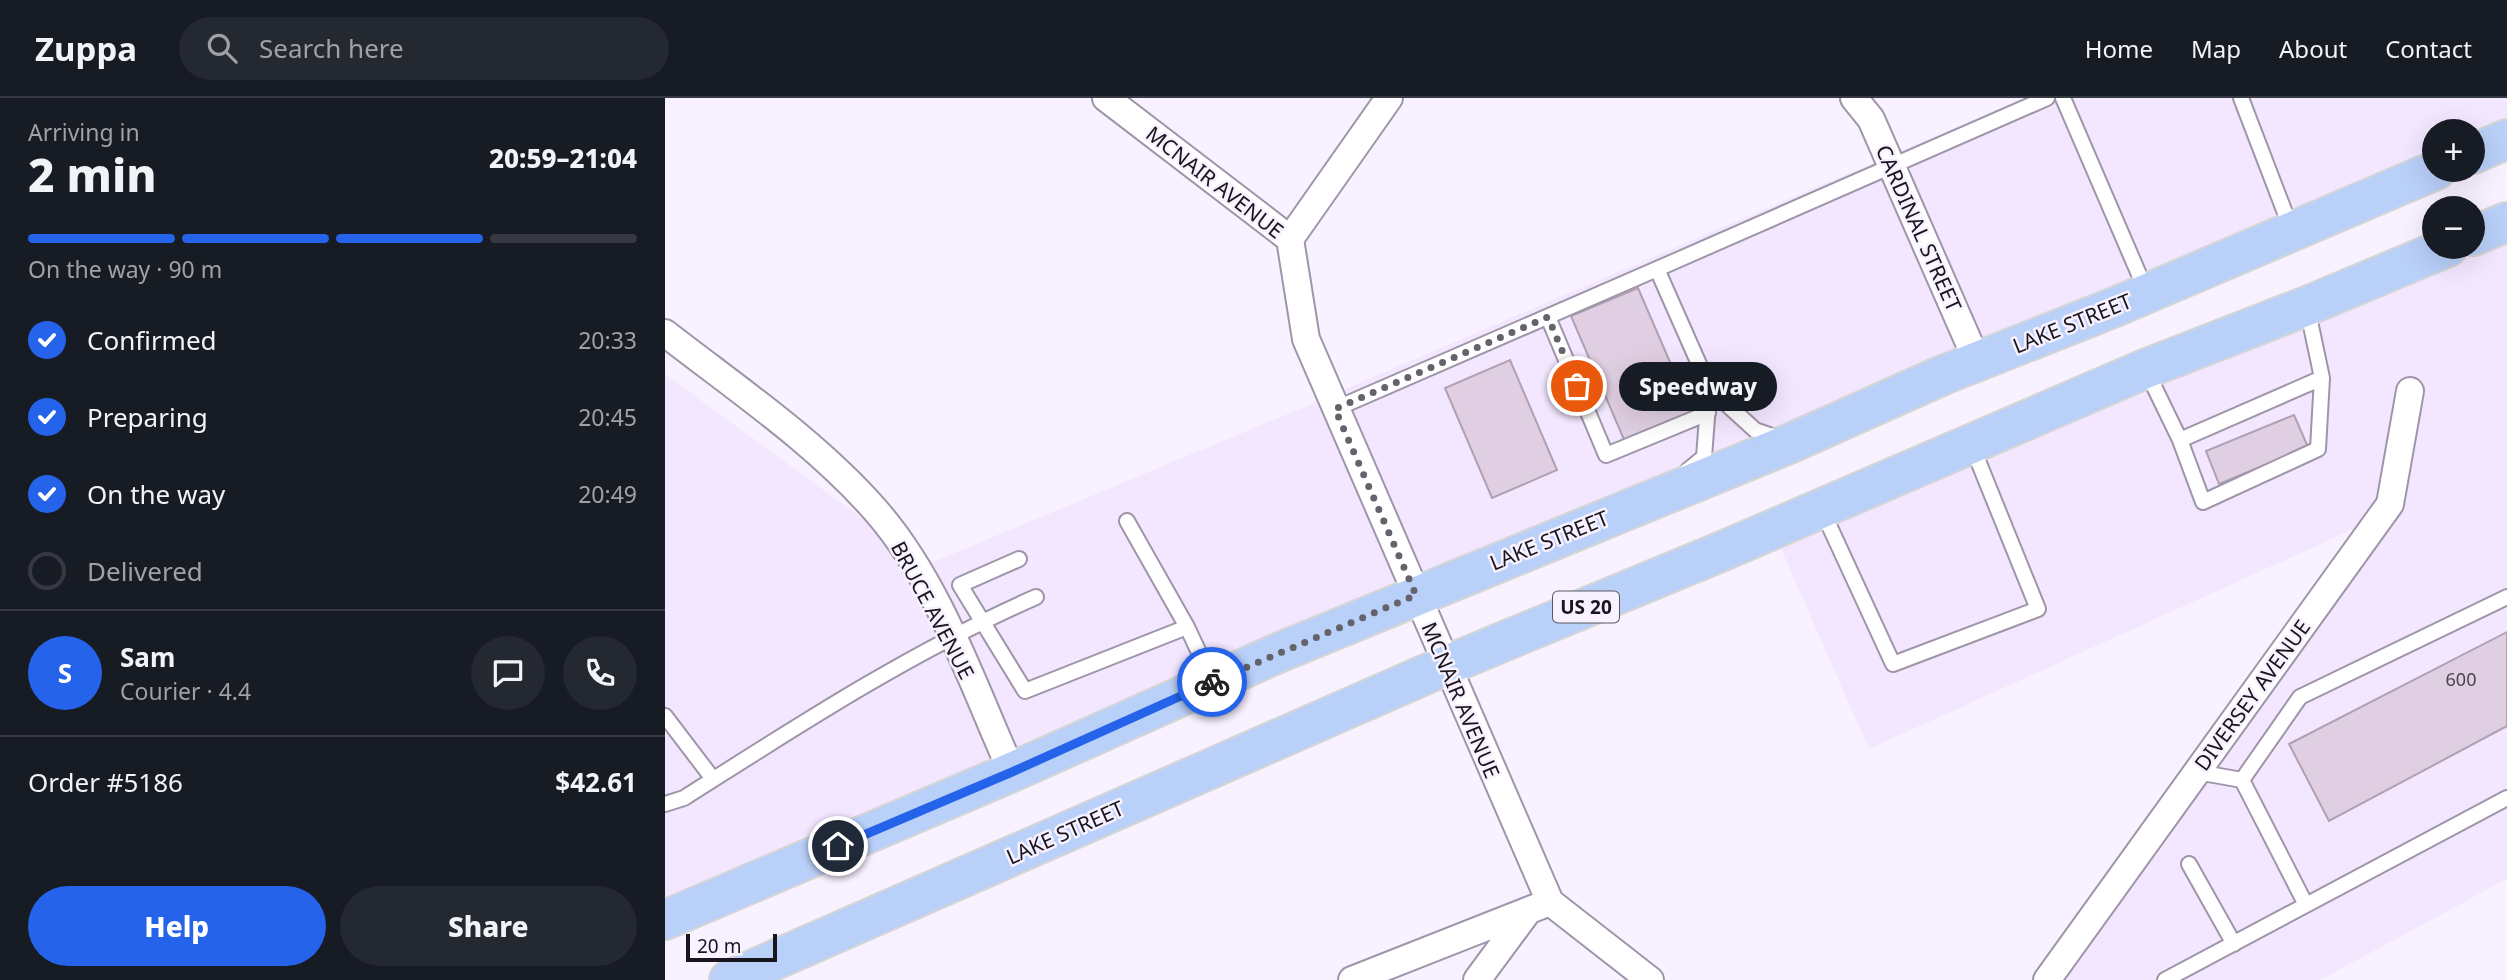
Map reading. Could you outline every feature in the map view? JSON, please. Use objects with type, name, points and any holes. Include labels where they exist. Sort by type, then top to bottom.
[{"type":"main road","points":[[2485,149],[2507,139]]},
{"type":"main road","name":"LAKE STREET","points":[[665,920],[1416,595],[1791,443],[1977,361],[2147,293],[2422,176]]},
{"type":"main road","points":[[2485,231],[2507,222]]},
{"type":"main road","name":"LAKE STREET","points":[[729,980],[1447,665],[1972,445],[2145,369],[2422,258]]},
{"type":"street","name":"MCNAIR AVENUE","points":[[1106,98],[1290,239],[1306,339],[1447,665],[1539,907]]},
{"type":"street","points":[[1290,239],[1389,98]]},
{"type":"street","name":"CARDINAL STREET","points":[[1854,98],[1871,119],[1977,361]]},
{"type":"street","name":"BRUCE AVENUE","points":[[665,333],[774,418],[862,496],[915,566],[1012,772]]},
{"type":"street","name":"DIVERSEY AVENUE","points":[[2047,980],[2390,504],[2410,391]]},
{"type":"street","points":[[1352,980],[1539,907]]},
{"type":"street","points":[[1477,980],[1539,907]]},
{"type":"street","points":[[1539,907],[1650,980]]},
{"type":"lane","points":[[1335,409],[2047,98]]},
{"type":"lane","points":[[2063,98],[2147,293]]},
{"type":"lane","points":[[2241,98],[2292,232]]},
{"type":"lane","points":[[1657,269],[1710,389],[1755,430],[1791,443]]},
{"type":"lane","points":[[2145,369],[2180,440],[2203,502],[2318,449],[2322,378],[2307,306]]},
{"type":"lane","points":[[1548,317],[1606,455],[1707,413]]},
{"type":"lane","points":[[2180,440],[2322,378]]},
{"type":"lane","points":[[1662,494],[1704,457],[1710,389]]},
{"type":"lane","points":[[1821,508],[1893,664],[2038,609],[1972,445]]},
{"type":"lane","points":[[1127,521],[1187,627],[1213,682]]},
{"type":"lane","points":[[1019,559],[960,585],[1025,691],[1187,627]]},
{"type":"lane","points":[[665,804],[684,797],[850,692],[950,636],[1036,597]]},
{"type":"lane","points":[[2242,780],[2300,697],[2507,597]]},
{"type":"lane","points":[[665,716],[713,779]]},
{"type":"lane","points":[[2197,772],[2242,780]]},
{"type":"lane","points":[[2242,780],[2306,905]]},
{"type":"lane","points":[[2165,980],[2507,798]]},
{"type":"lane","points":[[2189,864],[2234,944]]},
{"type":"shaded area","points":[[2024,98],[2507,98],[2507,129],[2485,139],[2485,119],[2422,119],[2422,165],[1421,585],[1338,392]]},
{"type":"shaded area","points":[[2507,229],[2507,879],[2320,980],[2040,980],[2369,522],[1869,749],[1777,540],[2437,259],[2485,259],[2485,238]]},
{"type":"shaded area","points":[[665,374],[926,565],[1319,401],[1409,590],[665,911]]},
{"type":"building","points":[[1638,288],[1692,413],[1625,442],[1571,316]]},
{"type":"building","points":[[1510,360],[1557,470],[1492,498],[1445,388]]},
{"type":"building","points":[[2294,415],[2308,447],[2219,484],[2206,451]]},
{"type":"building","points":[[2507,632],[2507,726],[2329,821],[2289,744]]},
{"type":"way so far","points":[[1212,682],[1356,623],[1416,595],[1335,409],[1548,317],[1577,386]]},
{"type":"place","name":"Speedway","points":[[1577,386]]},
{"type":"route","points":[[838,846],[1012,772],[1212,682]]}]
